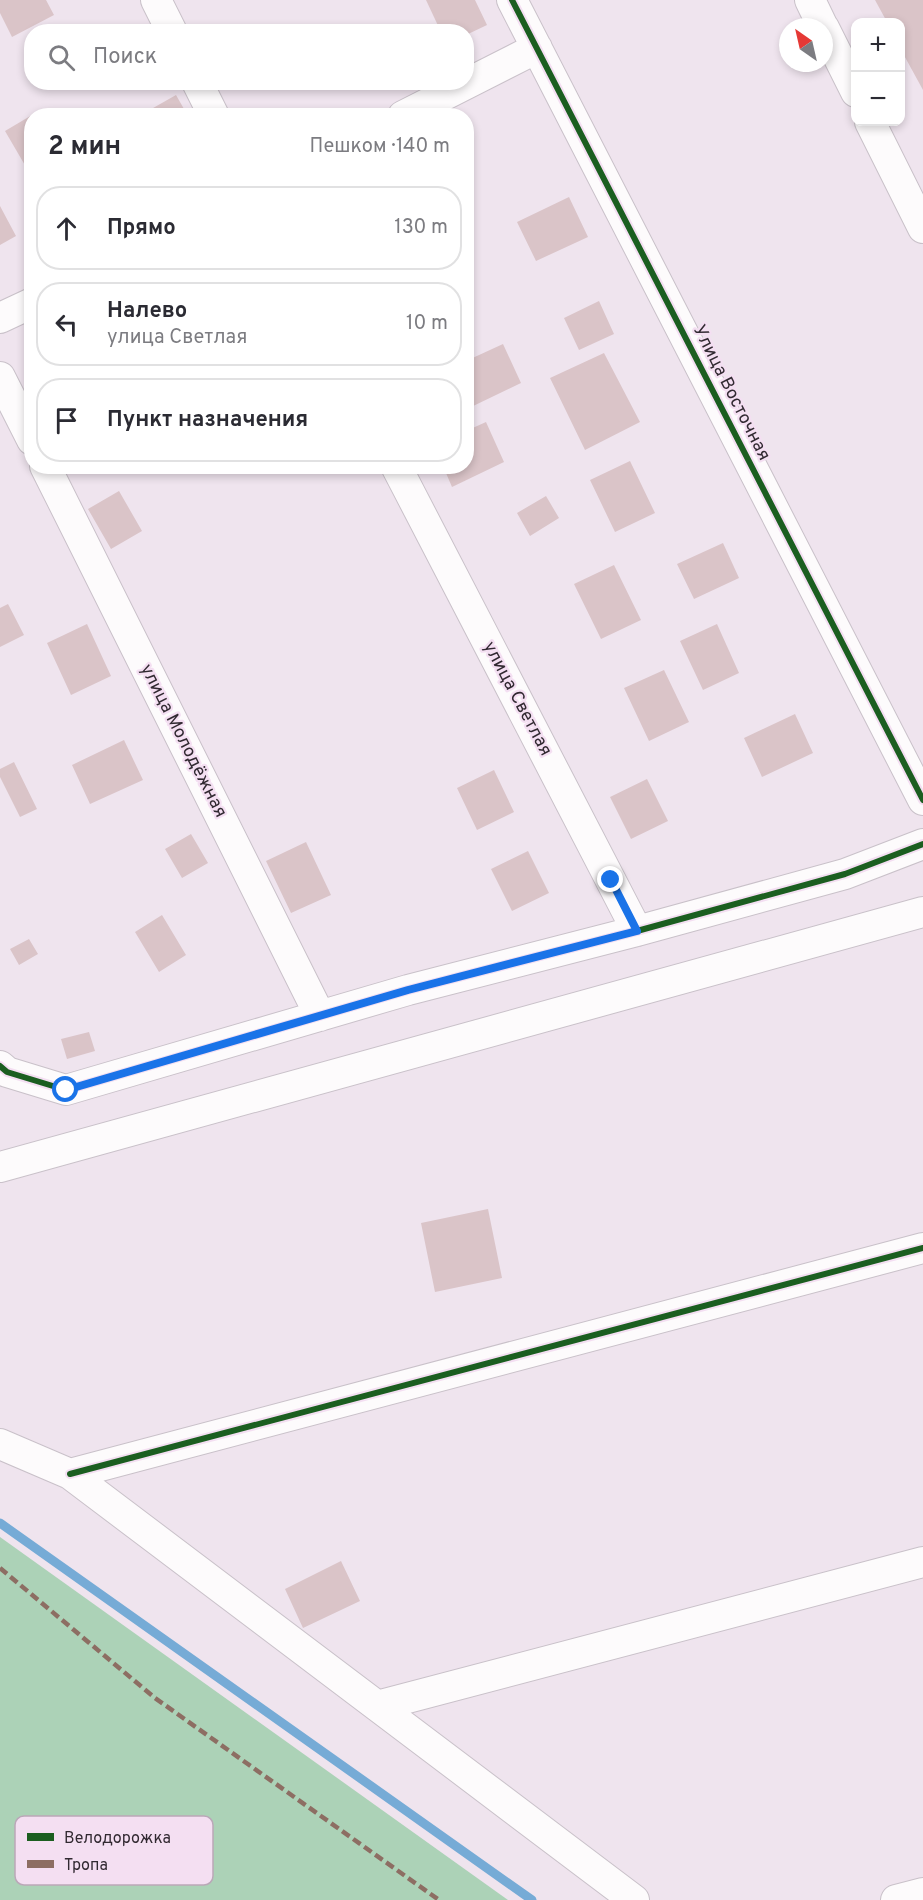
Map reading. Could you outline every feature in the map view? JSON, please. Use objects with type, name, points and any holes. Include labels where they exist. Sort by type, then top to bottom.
[{"type":"street","points":[[156,0],[168,24]]},
{"type":"street","name":"Улица Восточная","points":[[512,0],[923,800]]},
{"type":"street","points":[[810,0],[819,18]]},
{"type":"street","points":[[833,47],[851,84]]},
{"type":"street","points":[[474,80],[537,48]]},
{"type":"street","points":[[201,90],[210,108]]},
{"type":"street","points":[[420,108],[455,90]]},
{"type":"street","points":[[872,126],[923,228]]},
{"type":"street","points":[[0,318],[24,307]]},
{"type":"street","points":[[0,377],[24,424]]},
{"type":"street","name":"улица Молодёжная","points":[[49,474],[320,1016]]},
{"type":"street","name":"улица Светлая","points":[[400,474],[637,931]]},
{"type":"street","points":[[2,1065],[66,1090],[408,990],[845,874],[923,844]]},
{"type":"street","points":[[0,1167],[923,912]]},
{"type":"street","points":[[70,1474],[923,1248]]},
{"type":"street","points":[[0,1444],[70,1474],[634,1900]]},
{"type":"street","points":[[376,1706],[923,1562]]},
{"type":"street","points":[[896,1900],[923,1893]]},
{"type":"green space","points":[[0,1537],[508,1900],[0,1900]]},
{"type":"building","points":[[0,0],[46,0],[54,15],[37,24],[24,24],[24,31],[12,37],[0,13]]},
{"type":"building","points":[[426,0],[475,0],[487,25],[474,31],[474,24],[437,24]]},
{"type":"building","points":[[875,0],[923,0],[923,90],[905,57],[905,18],[885,18]]},
{"type":"building","points":[[176,95],[183,108],[153,108]]},
{"type":"building","points":[[24,120],[24,164],[5,131]]},
{"type":"building","points":[[569,197],[588,237],[536,261],[517,222]]},
{"type":"building","points":[[0,206],[16,236],[0,245]]},
{"type":"building","points":[[599,301],[614,334],[579,350],[564,318]]},
{"type":"building","points":[[503,344],[521,383],[474,406],[474,357]]},
{"type":"building","points":[[604,353],[640,422],[585,450],[550,378]]},
{"type":"building","points":[[486,422],[504,462],[452,487],[446,474],[474,474],[474,427]]},
{"type":"building","points":[[630,461],[655,513],[615,532],[590,480]]},
{"type":"building","points":[[119,491],[142,531],[111,549],[88,509]]},
{"type":"building","points":[[546,496],[559,518],[530,536],[517,513]]},
{"type":"building","points":[[723,543],[739,578],[694,599],[677,564]]},
{"type":"building","points":[[614,565],[641,620],[601,639],[574,584]]},
{"type":"building","points":[[8,604],[24,635],[0,647],[0,608]]},
{"type":"building","points":[[87,624],[111,676],[71,695],[47,643]]},
{"type":"building","points":[[717,624],[739,673],[703,690],[680,641]]},
{"type":"building","points":[[664,670],[689,722],[649,741],[624,688]]},
{"type":"building","points":[[795,714],[813,753],[762,777],[744,738]]},
{"type":"building","points":[[124,740],[143,780],[90,804],[72,765]]},
{"type":"building","points":[[14,762],[37,809],[20,817],[0,777],[0,769]]},
{"type":"building","points":[[494,770],[514,812],[477,830],[457,788]]},
{"type":"building","points":[[647,779],[668,821],[631,839],[610,797]]},
{"type":"building","points":[[191,834],[208,863],[182,878],[165,849]]},
{"type":"building","points":[[306,842],[331,895],[291,913],[266,861]]},
{"type":"building","points":[[528,851],[549,893],[512,911],[491,869]]},
{"type":"building","points":[[162,915],[186,955],[159,972],[135,932]]},
{"type":"building","points":[[29,939],[38,954],[19,965],[10,949]]},
{"type":"building","points":[[89,1032],[95,1051],[67,1059],[61,1039]]},
{"type":"building","points":[[488,1209],[502,1278],[435,1292],[421,1223]]},
{"type":"building","points":[[341,1561],[360,1601],[303,1628],[285,1589]]},
{"type":"waterway","points":[[0,1523],[532,1900]]},
{"type":"marked path","points":[[0,1568],[155,1698],[439,1900]]},
{"type":"cycle path","points":[[512,0],[923,800]]},
{"type":"cycle path","points":[[0,1066],[7,1072],[66,1090],[408,990],[845,874],[923,844]]},
{"type":"cycle path","points":[[70,1474],[923,1248]]},
{"type":"route","points":[[66,1090],[408,990],[637,931],[611,880]]}]
